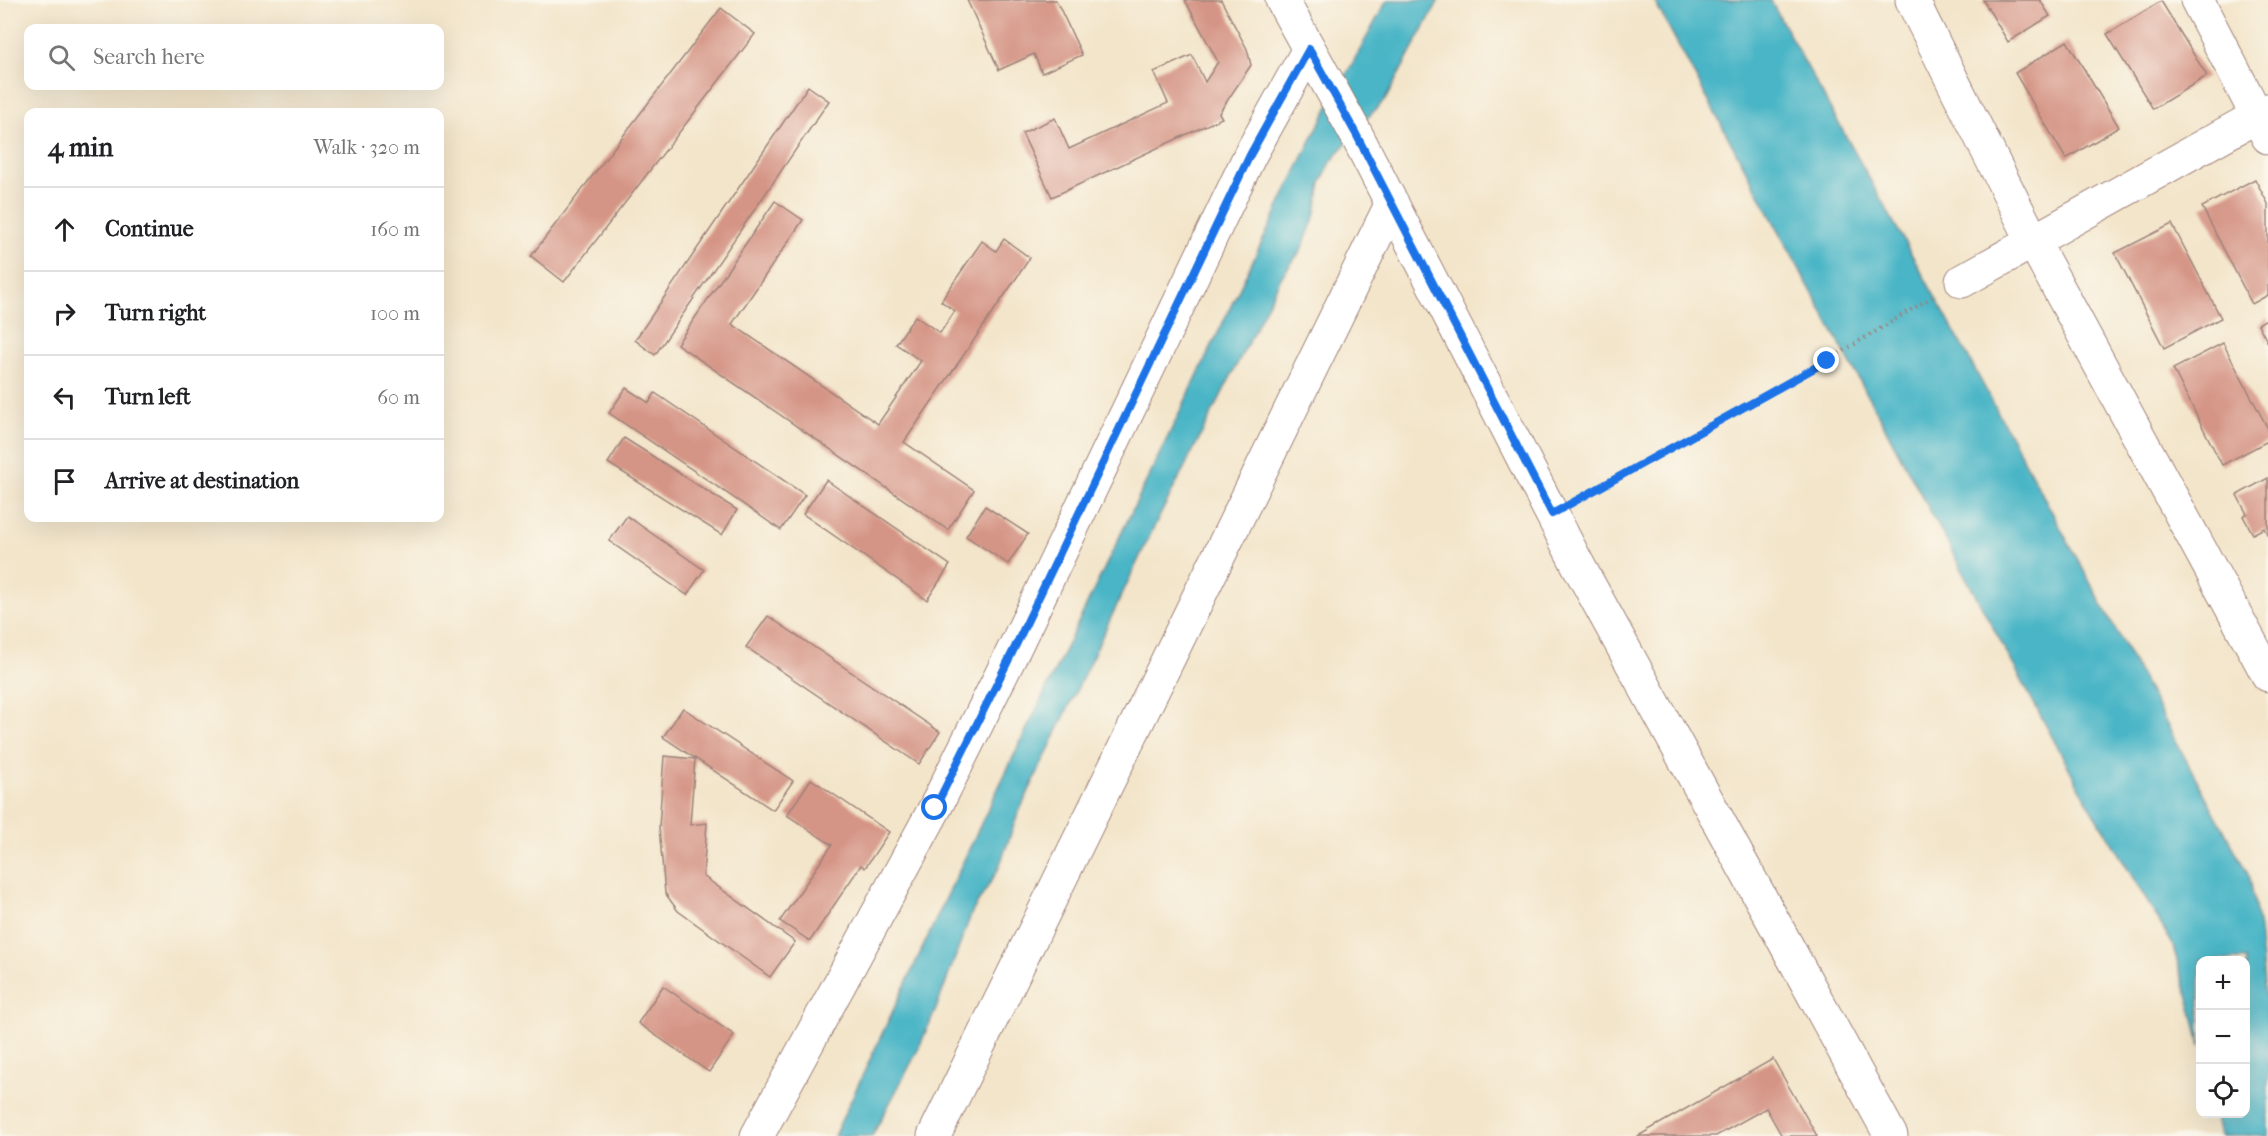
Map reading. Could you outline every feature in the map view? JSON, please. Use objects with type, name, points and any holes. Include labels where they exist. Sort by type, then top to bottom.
[{"type":"street","points":[[1282,0],[1356,134],[1552,514],[1890,1136]]},
{"type":"street","points":[[1912,0],[2033,241],[2268,675]]},
{"type":"street","points":[[1949,288],[2033,241],[2264,122],[2197,0]]},
{"type":"street","points":[[757,1136],[935,808],[1025,626],[1250,155],[1309,49]]},
{"type":"street","points":[[934,1136],[1392,203]]},
{"type":"path","points":[[1552,514],[1827,361],[1949,288]]},
{"type":"water","points":[[1387,0],[1439,0],[1385,100],[1331,162],[1321,183],[1316,213],[1302,249],[1282,276],[1151,533],[1018,814],[998,870],[972,912],[936,1009],[916,1054],[872,1136],[834,1136],[978,830],[1315,132]]},
{"type":"water","points":[[1654,0],[1770,0],[1947,318],[2250,878],[2259,929],[2268,1025],[2268,1136],[2220,1136],[2216,1118],[2250,1118],[2250,956],[2196,956],[2196,1027],[2172,943],[2083,794]]},
{"type":"building","points":[[967,0],[1056,0],[1082,55],[1042,73],[1034,54],[999,70]]},
{"type":"building","points":[[1185,0],[1221,0],[1247,49],[1251,65],[1219,113],[1222,118],[1052,197],[1022,133],[1055,118],[1069,149],[1168,103],[1154,72],[1192,55],[1205,82],[1218,62]]},
{"type":"building","points":[[1983,0],[2040,0],[2050,16],[2008,42]]},
{"type":"building","points":[[2161,1],[2207,76],[2153,109],[2107,34]]},
{"type":"building","points":[[721,8],[755,34],[564,282],[531,256]]},
{"type":"building","points":[[2067,41],[2119,127],[2066,159],[2015,73]]},
{"type":"building","points":[[808,86],[829,101],[655,355],[635,340]]},
{"type":"building","points":[[2255,179],[2268,204],[2268,295],[2252,304],[2202,207]]},
{"type":"building","points":[[775,201],[803,220],[732,324],[878,424],[921,361],[896,344],[915,316],[940,333],[955,311],[941,301],[982,241],[996,251],[1004,239],[1030,258],[904,442],[974,490],[948,530],[677,344]]},
{"type":"building","points":[[2172,224],[2221,318],[2164,348],[2115,253]]},
{"type":"building","points":[[2268,318],[2268,343],[2258,324]]},
{"type":"building","points":[[2223,343],[2268,429],[2268,441],[2222,465],[2173,369]]},
{"type":"building","points":[[626,388],[649,403],[655,393],[805,495],[781,530],[609,413]]},
{"type":"building","points":[[624,438],[737,510],[722,535],[608,463]]},
{"type":"building","points":[[2268,478],[2268,536],[2264,528],[2253,534],[2243,516],[2247,514],[2237,495]]},
{"type":"building","points":[[826,480],[950,565],[927,600],[803,514]]},
{"type":"building","points":[[985,506],[1028,534],[1008,564],[966,536]]},
{"type":"building","points":[[627,516],[704,570],[687,595],[609,541]]},
{"type":"building","points":[[768,616],[940,732],[919,764],[746,647]]},
{"type":"building","points":[[683,708],[793,781],[773,810],[663,737]]},
{"type":"building","points":[[664,756],[695,759],[690,825],[707,823],[703,876],[795,942],[770,977],[678,911],[665,893],[659,827]]},
{"type":"building","points":[[811,779],[889,832],[865,868],[861,865],[810,941],[780,921],[832,845],[787,815]]},
{"type":"building","points":[[663,986],[734,1035],[709,1072],[638,1023]]},
{"type":"building","points":[[1773,1059],[1817,1136],[1782,1136],[1766,1108],[1716,1136],[1638,1136]]},
{"type":"route","points":[[935,808],[1015,647],[1250,155],[1309,49],[1356,134],[1552,514],[1827,361]]}]
